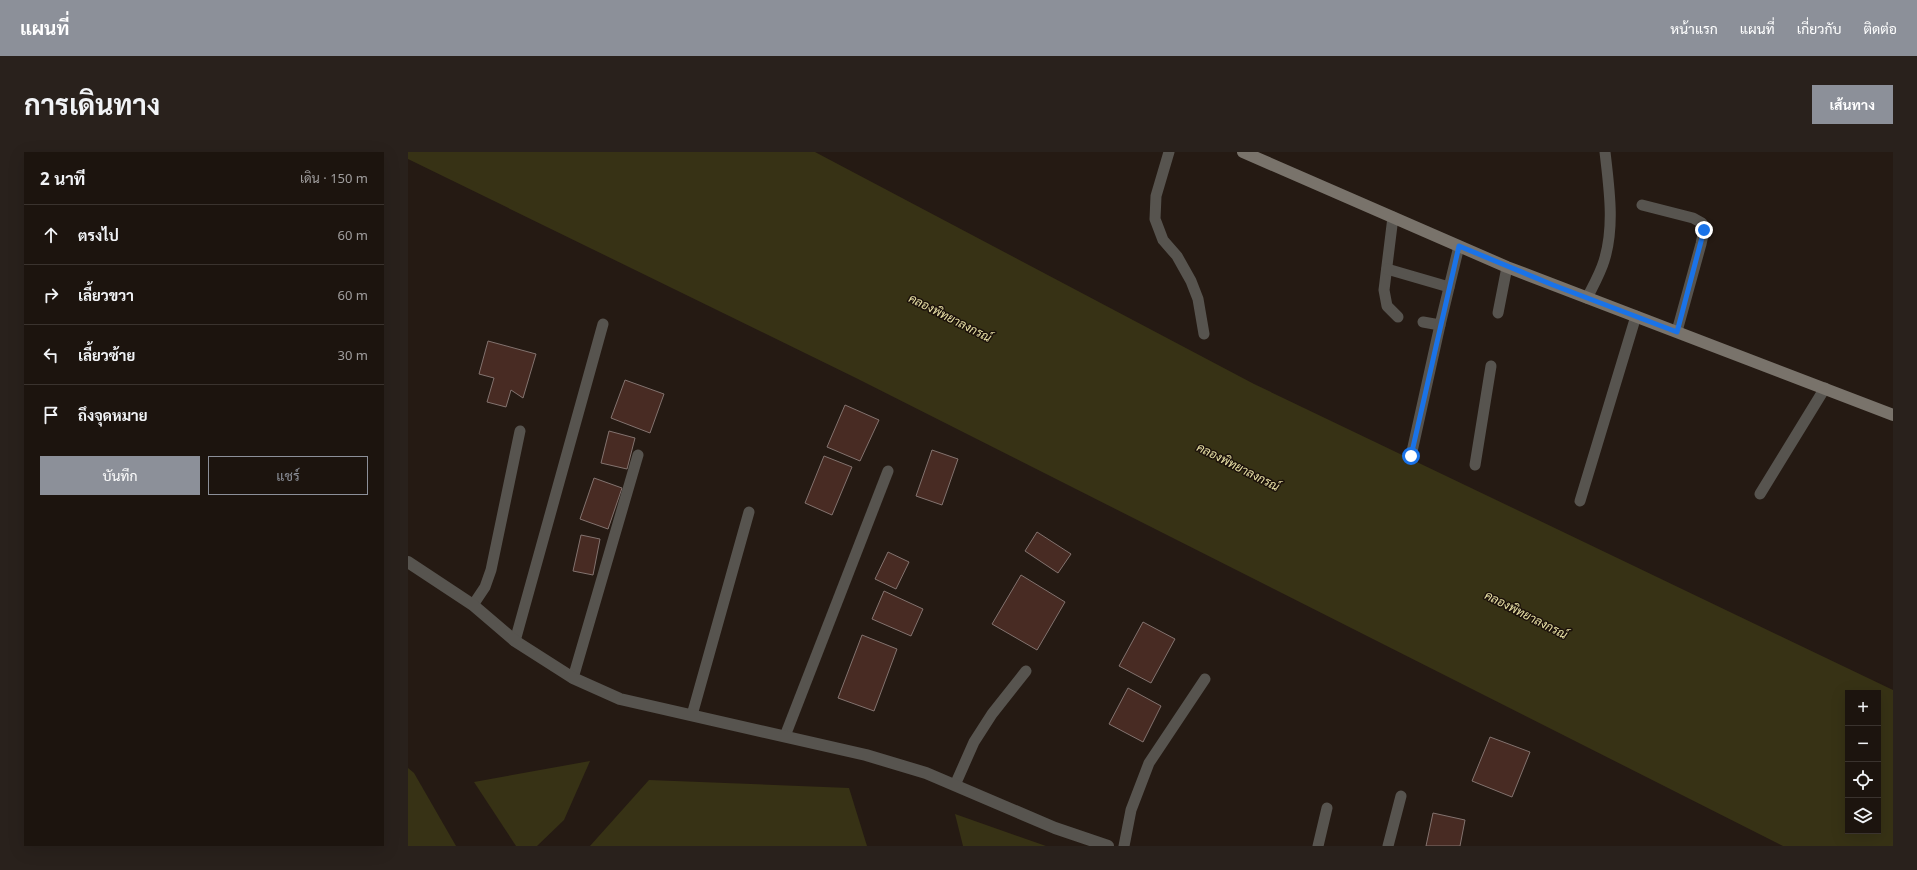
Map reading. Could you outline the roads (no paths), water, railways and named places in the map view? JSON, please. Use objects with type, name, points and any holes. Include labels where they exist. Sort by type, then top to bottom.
[{"type":"street","points":[[1243,152],[1507,266],[1893,415]]},
{"type":"street","points":[[408,562],[473,605],[515,641],[573,678],[620,699],[866,755],[919,770],[1056,828],[1108,846]]},
{"type":"lane","points":[[1169,152],[1156,196],[1155,219],[1162,240],[1177,256],[1198,299],[1204,334]]},
{"type":"lane","points":[[1587,298],[1604,262],[1610,235],[1610,192],[1605,152]]},
{"type":"lane","points":[[1642,205],[1693,218],[1702,223],[1704,230],[1677,332]]},
{"type":"lane","points":[[1393,217],[1384,290],[1387,306],[1398,317]]},
{"type":"lane","points":[[1411,456],[1459,246]]},
{"type":"lane","points":[[1498,313],[1507,266]]},
{"type":"lane","points":[[1386,269],[1449,287]]},
{"type":"lane","points":[[1580,501],[1636,316]]},
{"type":"lane","points":[[1423,322],[1440,325]]},
{"type":"lane","points":[[515,641],[603,324]]},
{"type":"lane","points":[[1475,465],[1491,366]]},
{"type":"lane","points":[[1760,494],[1825,388]]},
{"type":"lane","points":[[473,605],[485,587],[491,570],[520,431]]},
{"type":"lane","points":[[573,678],[638,455]]},
{"type":"lane","points":[[785,736],[888,471]]},
{"type":"lane","points":[[692,715],[749,512]]},
{"type":"lane","points":[[955,785],[974,742],[992,714],[1026,671]]},
{"type":"lane","points":[[1124,846],[1131,810],[1149,763],[1204,680]]},
{"type":"lane","points":[[1388,846],[1401,796]]},
{"type":"lane","points":[[1318,846],[1327,808]]},
{"type":"water","name":"คลองพิทยาลงกรณ์","points":[[408,152],[815,152],[1254,384],[1893,690],[1893,846],[1783,846],[858,379],[408,159]]},
{"type":"water","points":[[590,761],[564,820],[537,846],[516,846],[474,782]]},
{"type":"water","points":[[408,768],[414,773],[456,846],[408,846]]},
{"type":"water","points":[[649,780],[849,788],[867,846],[590,846]]},
{"type":"water","points":[[955,814],[1046,846],[963,846]]}]
